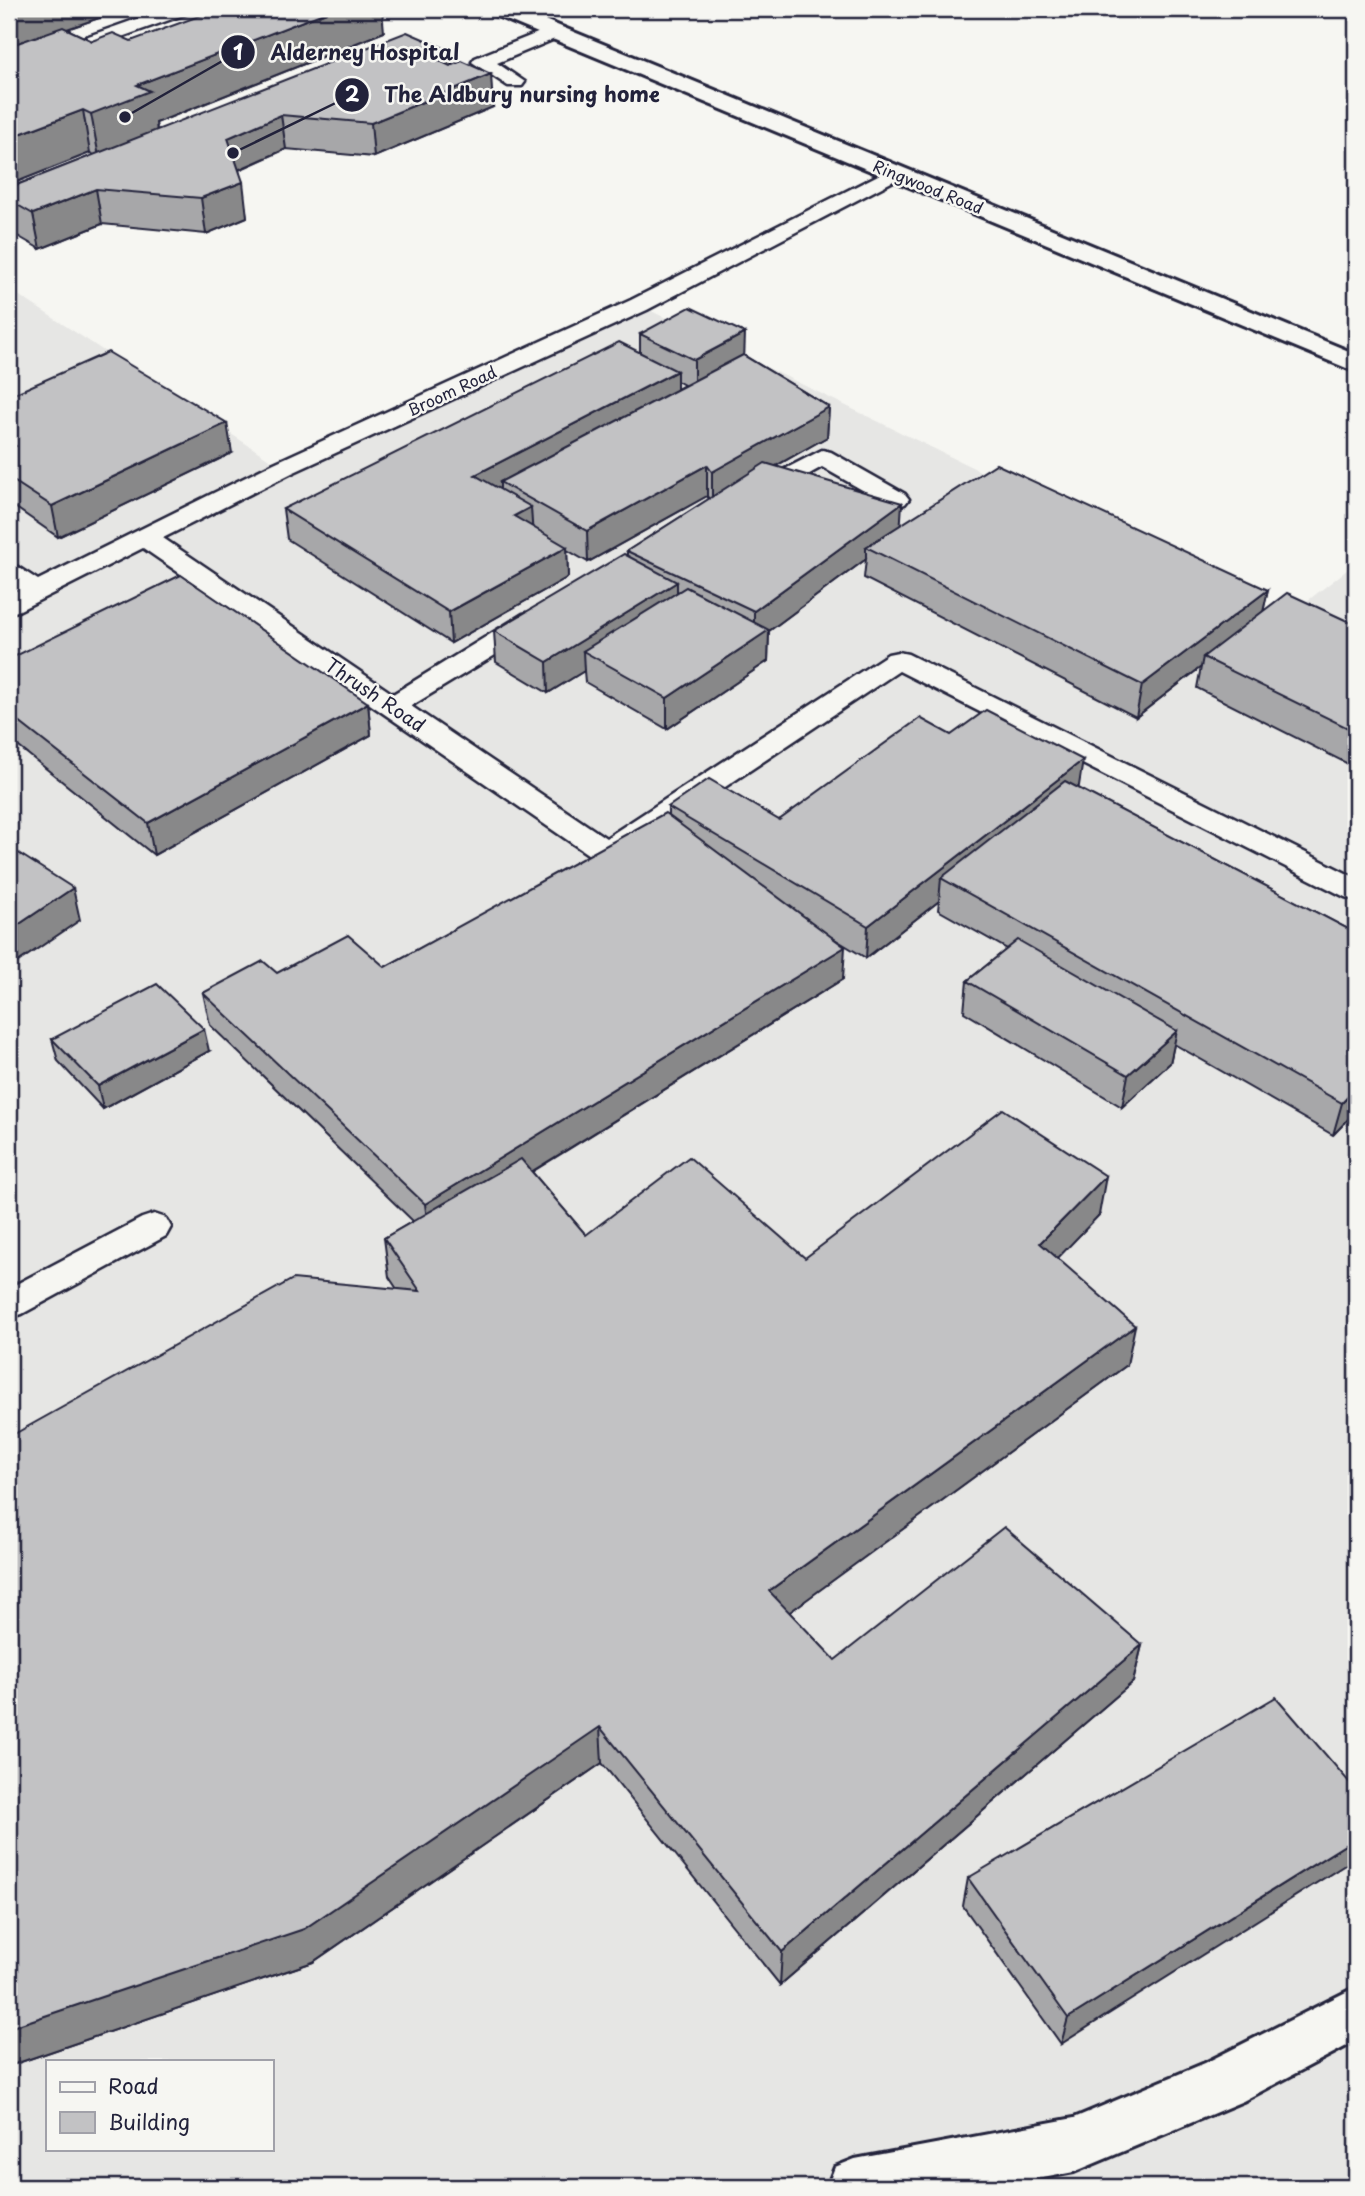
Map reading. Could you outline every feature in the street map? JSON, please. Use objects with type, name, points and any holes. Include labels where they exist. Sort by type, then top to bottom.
[{"type":"main road","name":"Ringwood Road","points":[[510,10],[555,32],[1356,364]]},
{"type":"main road","points":[[855,2187],[912,2182],[1074,2145],[1224,2082],[1356,2013]]},
{"type":"lane","points":[[9,71],[182,9]]},
{"type":"lane","points":[[515,82],[482,62],[555,32]]},
{"type":"lane","name":"Broom Road","points":[[9,605],[283,468],[639,305],[894,173]]},
{"type":"lane","points":[[738,503],[822,457],[896,499]]},
{"type":"lane","name":"Thrush Road","points":[[144,537],[606,852],[898,660],[1356,890]]},
{"type":"lane","points":[[9,573],[37,591]]},
{"type":"lane","points":[[392,706],[555,607]]},
{"type":"lane","points":[[9,1304],[155,1227]]},
{"type":"shaded area","points":[[9,289],[283,468],[639,305],[1284,619],[1356,563],[1356,2187],[9,2187]]},
{"type":"building","points":[[218,9],[334,9],[137,85],[150,91],[91,114],[83,110],[9,138],[9,46],[63,27],[92,41],[113,33],[131,41]]},
{"type":"building","points":[[407,32],[451,51],[434,58],[450,66],[462,61],[491,74],[371,123],[281,115],[228,138],[243,182],[201,198],[96,189],[33,214],[9,200],[9,188]]},
{"type":"building","points":[[690,307],[745,333],[694,360],[640,334]]},
{"type":"building","points":[[619,342],[677,371],[475,475],[531,507],[514,516],[567,547],[449,612],[283,509]]},
{"type":"building","points":[[108,352],[227,423],[52,506],[9,478],[9,449],[16,446],[9,441],[9,396]]},
{"type":"building","points":[[743,355],[829,407],[712,472],[707,465],[587,531],[500,482]]},
{"type":"building","points":[[765,463],[902,503],[754,611],[627,551]]},
{"type":"building","points":[[996,464],[1268,590],[1142,685],[866,547]]},
{"type":"building","points":[[624,554],[677,582],[547,662],[494,631]]},
{"type":"building","points":[[181,575],[368,703],[148,823],[9,714],[9,659]]},
{"type":"building","points":[[686,587],[769,630],[667,698],[583,651]]},
{"type":"building","points":[[1287,593],[1356,625],[1356,732],[1203,657]]},
{"type":"building","points":[[986,710],[1083,760],[868,926],[668,807],[709,779],[779,820],[920,718],[951,735]]},
{"type":"building","points":[[1065,781],[1356,933],[1356,1088],[1342,1103],[941,878]]},
{"type":"building","points":[[665,813],[845,947],[425,1204],[203,993],[263,961],[277,973],[348,935],[385,967]]},
{"type":"building","points":[[9,847],[73,888],[9,931]]},
{"type":"building","points":[[1018,940],[1177,1031],[1128,1075],[967,981]]},
{"type":"building","points":[[157,984],[204,1029],[98,1086],[52,1039]]},
{"type":"building","points":[[1003,1109],[1106,1176],[1040,1243],[1135,1326],[769,1591],[835,1660],[1004,1527],[1142,1645],[782,1952],[600,1727],[304,1929],[9,2028],[9,1437],[293,1279],[420,1291],[384,1238],[521,1159],[586,1235],[689,1157],[805,1258]]},
{"type":"building","points":[[1276,1697],[1356,1790],[1356,1838],[1068,2018],[968,1878]]},
{"type":"place","name":"Alderney Hospital","points":[[125,117]]},
{"type":"place","name":"The Aldbury nursing home","points":[[233,153]]}]
